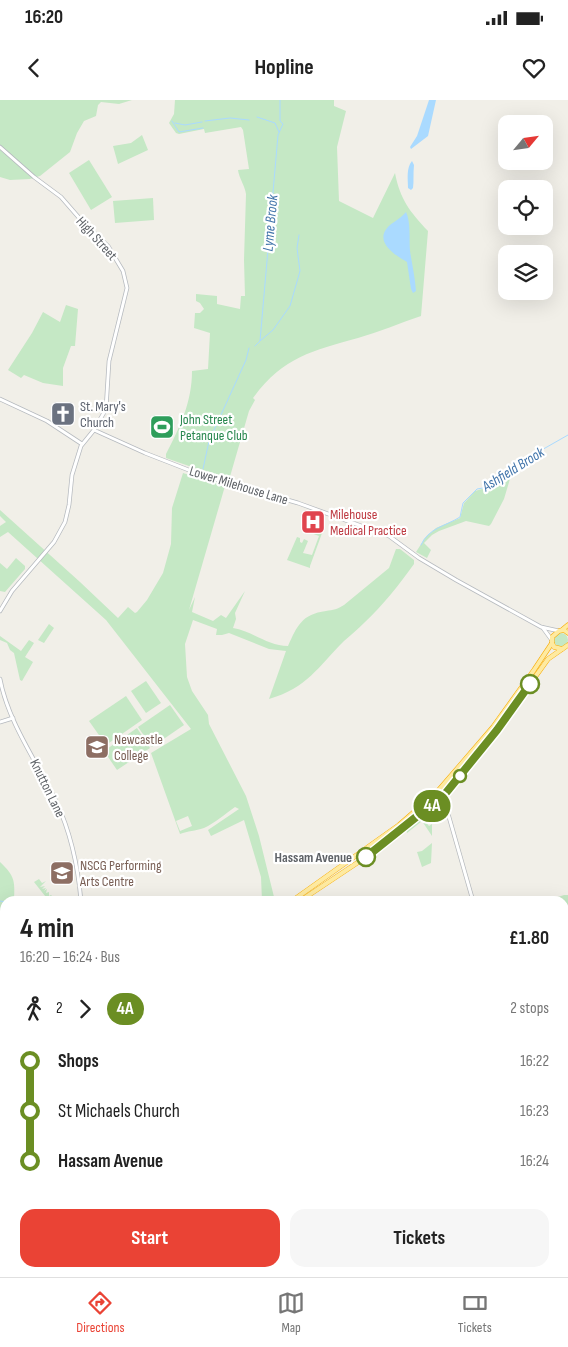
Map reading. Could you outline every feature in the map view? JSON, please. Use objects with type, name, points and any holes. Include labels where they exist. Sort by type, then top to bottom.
[{"type":"highway","points":[[308,896],[379,848],[438,796],[493,727],[534,670],[552,641],[554,634],[568,625]]},
{"type":"highway","points":[[560,630],[568,632]]},
{"type":"highway","points":[[552,641],[557,648],[566,648]]},
{"type":"highway","points":[[299,896],[452,787],[491,738],[548,659],[566,648]]},
{"type":"highway","points":[[339,867],[342,874]]},
{"type":"highway","points":[[0,1259],[0,1266]]},
{"type":"main road","name":"High Street","points":[[0,147],[56,193],[108,246],[118,261],[126,280],[127,288],[110,352],[107,376],[107,404],[104,415],[94,430]]},
{"type":"main road","points":[[0,399],[47,421],[82,444]]},
{"type":"main road","points":[[0,611],[12,590],[54,542],[65,522],[72,475],[82,444],[94,430]]},
{"type":"main road","name":"Lower Milehouse Lane","points":[[94,430],[204,476],[298,503],[389,536],[444,574],[541,627],[547,632],[552,641]]},
{"type":"main road","name":"Lower Milehouse Lane","points":[[541,627],[560,630]]},
{"type":"main road","name":"Knutton Lane","points":[[0,679],[4,697],[13,718],[64,821],[75,859],[80,896]]},
{"type":"main road","points":[[0,722],[13,718]]},
{"type":"main road","points":[[438,796],[447,810],[472,896]]},
{"type":"green space","points":[[0,100],[132,100],[119,104],[101,102],[98,105],[96,116],[84,121],[70,152],[40,176],[30,179],[10,180],[0,177]]},
{"type":"green space","points":[[175,100],[334,100],[334,106],[346,111],[337,147],[339,201],[373,218],[395,173],[403,198],[416,218],[428,231],[421,316],[312,352],[287,364],[276,373],[253,398],[255,400],[249,411],[229,480],[166,458],[166,454],[187,404],[192,371],[208,369],[210,333],[194,328],[195,313],[200,313],[204,309],[196,301],[196,294],[217,296],[217,304],[240,309],[241,296],[245,296],[246,194],[238,170],[249,169],[241,127],[205,133],[204,129],[176,133],[169,123],[174,114]]},
{"type":"green space","points":[[142,135],[148,150],[118,164],[113,146],[131,143]]},
{"type":"green space","points":[[89,160],[112,197],[91,210],[69,173]]},
{"type":"green space","points":[[153,198],[154,220],[115,223],[113,201]]},
{"type":"green space","points":[[66,305],[78,309],[75,346],[71,346],[63,368],[63,386],[43,383],[24,375],[21,378],[8,370],[43,312],[60,322]]},
{"type":"green space","name":"John Street Petanque Club","points":[[156,419],[172,425],[168,435],[153,430]]},
{"type":"green space","points":[[520,463],[530,466],[512,472],[504,499],[489,526],[466,521],[432,535],[424,543],[431,550],[427,558],[416,552],[425,538],[436,528],[460,518],[464,503],[475,491],[489,487],[493,478],[498,479],[503,473]]},
{"type":"green space","points":[[183,473],[225,486],[189,610],[195,597],[192,612],[213,621],[221,615],[226,618],[245,591],[235,613],[236,619],[233,628],[274,644],[288,646],[301,622],[306,618],[342,606],[389,568],[396,549],[400,549],[414,560],[414,564],[384,602],[311,676],[293,689],[269,699],[286,651],[269,649],[229,633],[216,635],[217,629],[193,620],[185,644],[187,677],[192,691],[208,715],[209,724],[246,796],[259,836],[274,896],[262,896],[261,877],[244,820],[211,836],[208,830],[239,809],[235,807],[204,828],[180,834],[151,753],[191,729],[106,620],[8,532],[0,537],[0,526],[6,522],[0,516],[0,510],[118,618],[128,607],[135,613],[137,612],[147,600],[163,573],[171,544],[172,508]],"holes":[[[188,816],[192,826],[180,831],[176,821]]]},
{"type":"green space","points":[[311,523],[321,527],[322,524],[325,525],[310,568],[287,560],[297,537],[300,538],[302,543],[304,539],[308,541],[303,553],[312,555],[319,536],[308,532]]},
{"type":"green space","points":[[16,558],[25,566],[25,569],[5,592],[0,591],[0,563],[7,569]]},
{"type":"green space","points":[[49,624],[54,628],[44,643],[38,640]]},
{"type":"green space","points":[[561,633],[566,635],[568,640],[566,645],[561,647],[556,645],[554,640],[556,635]]},
{"type":"green space","points":[[0,636],[21,651],[29,640],[34,643],[25,657],[33,662],[22,681],[20,680],[14,653],[10,650],[7,643],[0,640]]},
{"type":"green space","points":[[146,681],[161,703],[146,713],[131,691]]},
{"type":"green space","points":[[126,696],[142,720],[106,745],[89,721]]},
{"type":"green space","points":[[170,705],[184,725],[152,747],[138,727]]},
{"type":"green space","points":[[137,728],[150,748],[117,770],[104,751]]},
{"type":"green space","points":[[422,818],[429,826],[432,824],[432,836],[422,821],[407,833],[406,830]]},
{"type":"green space","points":[[432,843],[431,863],[422,867],[417,852],[422,851]]},
{"type":"green space","points":[[0,862],[9,871],[13,879],[14,896],[0,896]]},
{"type":"green space","points":[[39,879],[42,883],[46,881],[40,887],[45,886],[42,889],[46,888],[44,891],[47,889],[46,893],[49,892],[49,896],[45,896],[34,882]]},
{"type":"water","points":[[429,100],[436,100],[428,136],[411,149],[410,147],[417,136]]},
{"type":"water","points":[[412,161],[414,165],[413,188],[411,190],[408,188],[408,174]]},
{"type":"water","points":[[406,212],[409,221],[410,251],[416,291],[413,293],[407,262],[387,247],[383,237],[390,225]]},
{"type":"waterway","name":"Lyme Brook","points":[[255,346],[260,341],[278,135],[283,124],[280,121],[280,100]]},
{"type":"waterway","points":[[257,117],[275,123],[279,132]]},
{"type":"waterway","points":[[205,121],[230,118],[249,120]]},
{"type":"waterway","points":[[172,121],[179,132],[203,128]]},
{"type":"waterway","points":[[175,123],[185,125],[202,122]]},
{"type":"waterway","points":[[260,341],[273,330],[290,306],[300,271],[297,248],[299,235]]},
{"type":"waterway","name":"Lyme Brook","points":[[203,469],[209,441],[246,360],[249,348]]},
{"type":"waterway","name":"Ashfield Brook","points":[[421,545],[424,539],[433,531],[460,517],[463,503],[477,489],[489,487],[492,478],[495,476],[498,479],[503,472],[568,435]]},
{"type":"bus line","name":"4A","points":[[366,857],[422,814],[452,787],[530,684]]},
{"type":"place","name":"St. Mary's Church","points":[[63,414]]},
{"type":"place","name":"John Street Petanque Club","points":[[162,427]]},
{"type":"place","name":"Milehouse Medical Practice","points":[[313,522]]},
{"type":"place","name":"Newcastle College","points":[[97,747]]},
{"type":"place","name":"Hassam Avenue","points":[[366,857]]},
{"type":"place","name":"NSCG Performing Arts Centre","points":[[62,873]]}]
